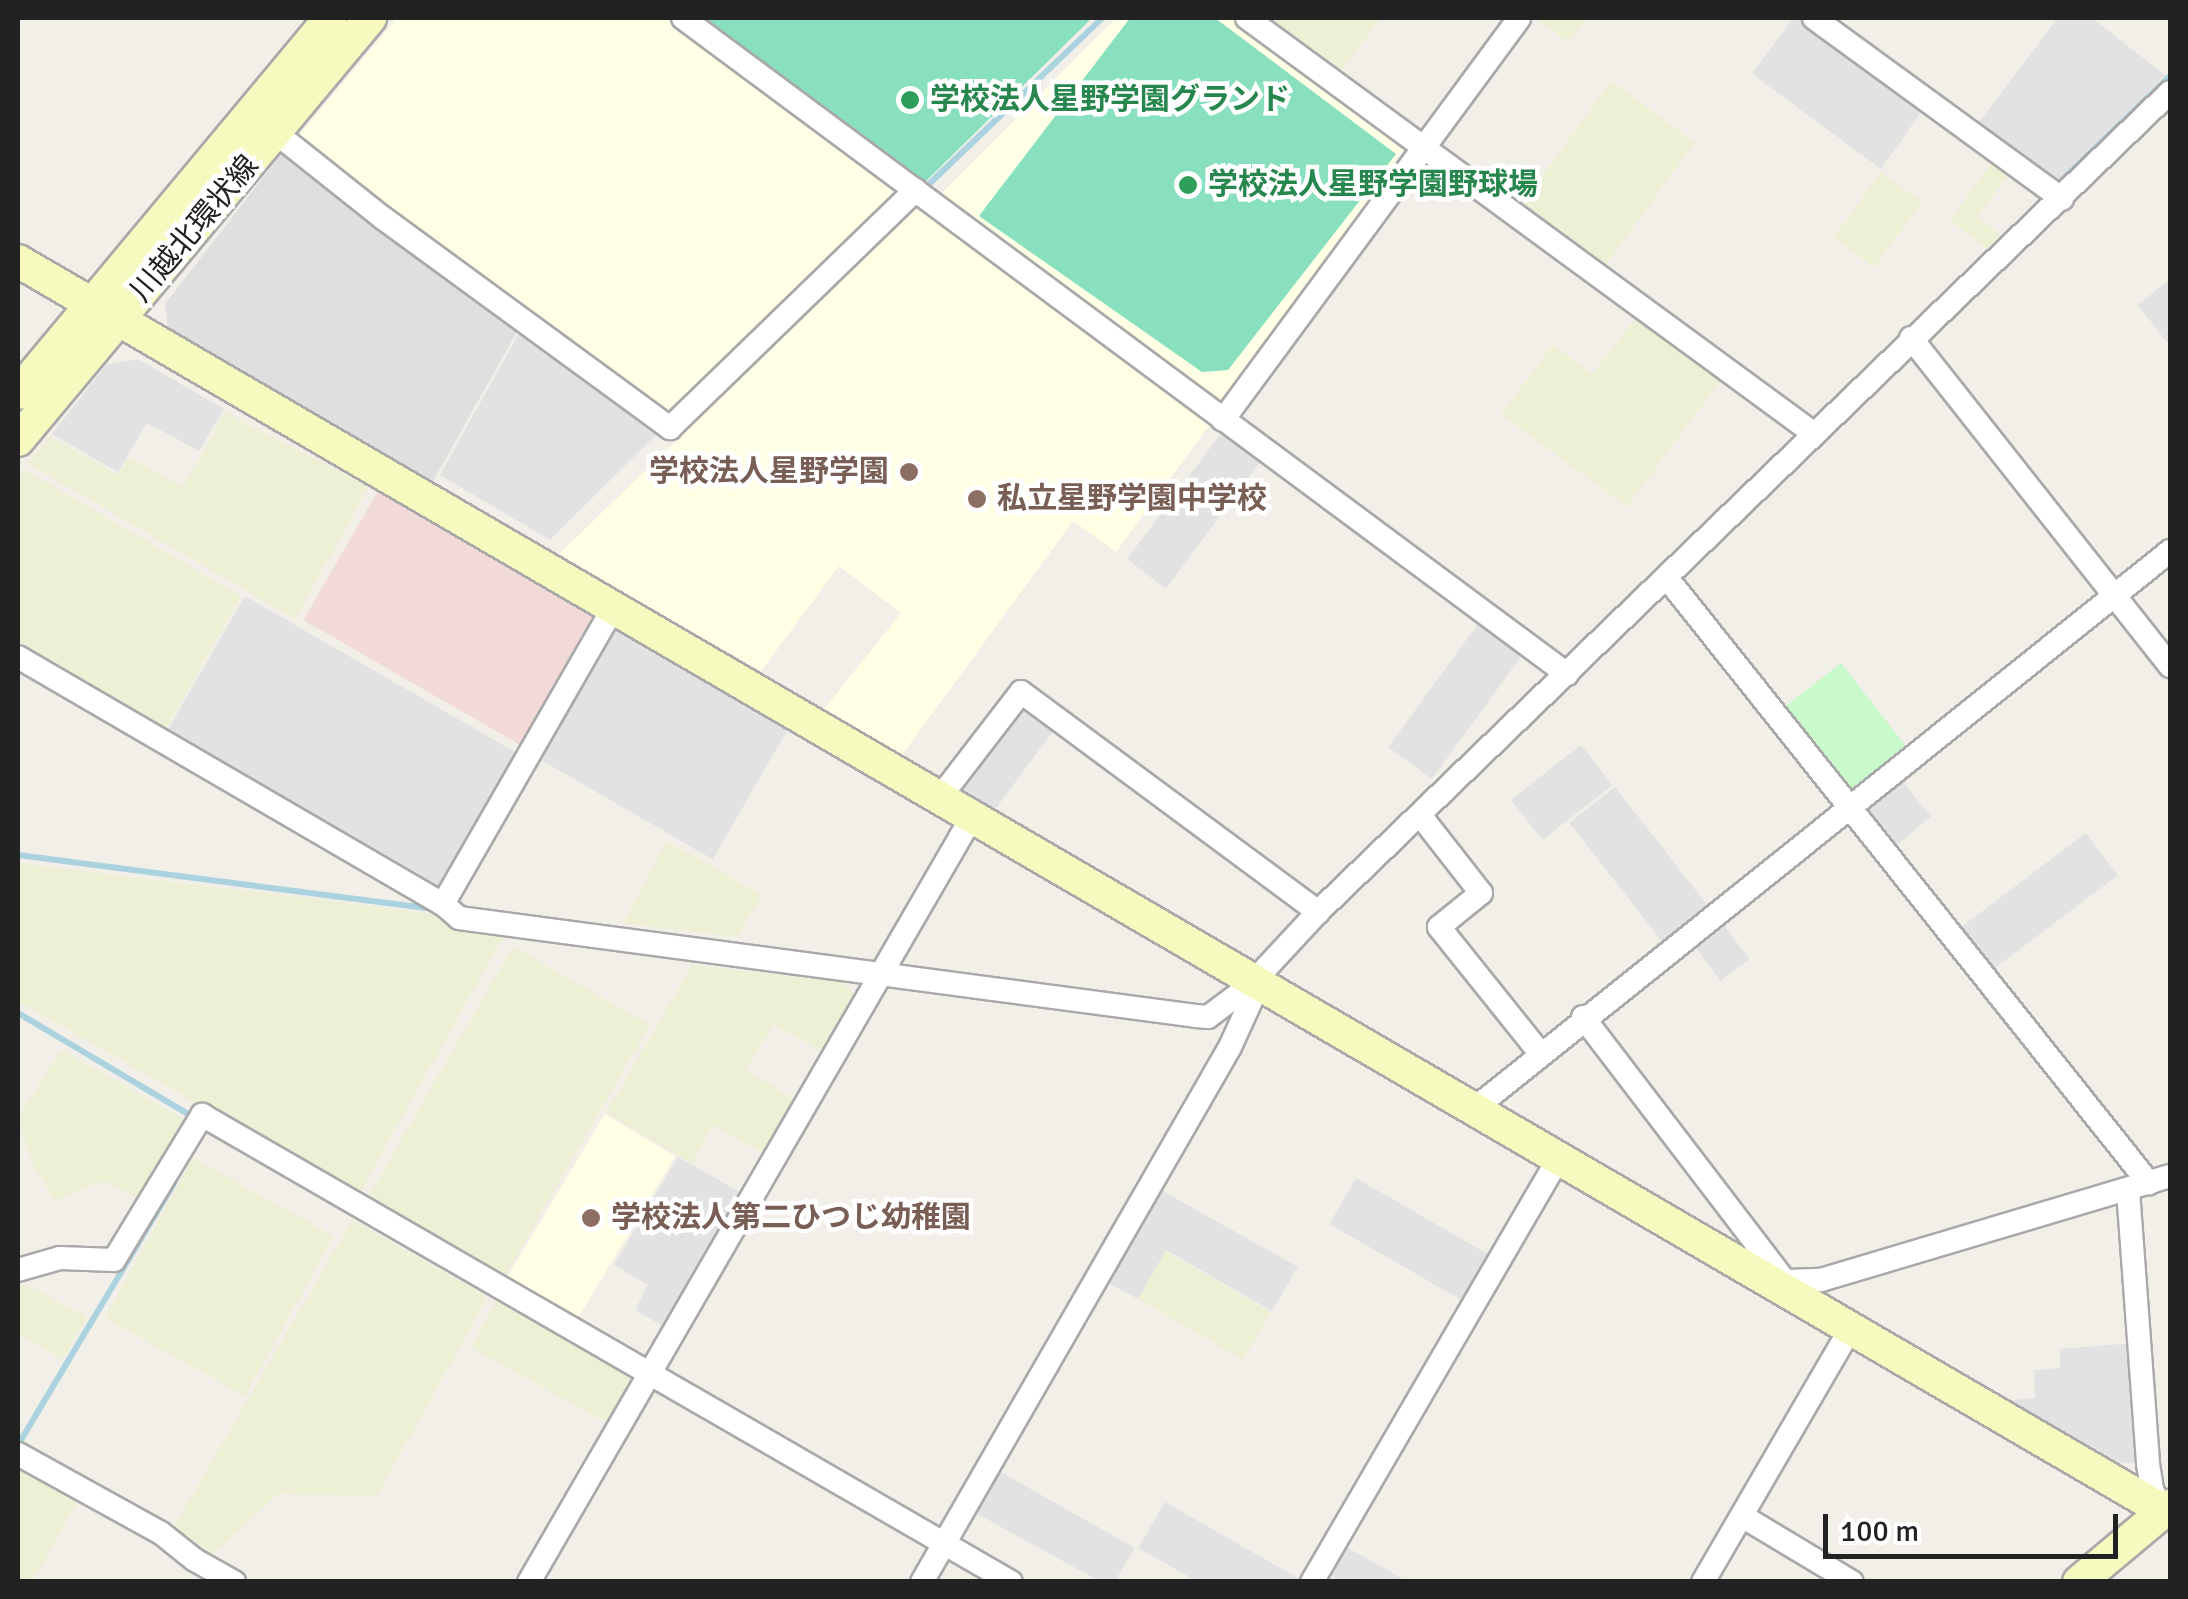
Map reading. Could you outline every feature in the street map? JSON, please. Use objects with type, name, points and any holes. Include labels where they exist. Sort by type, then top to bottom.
[{"type":"street","name":"川越北環状線","points":[[18,440],[105,313],[330,18]]},
{"type":"street","name":"川越北環状線","points":[[18,393],[105,313],[276,133],[370,18]]},
{"type":"street","points":[[683,18],[1567,674]]},
{"type":"street","points":[[1248,18],[1813,433]]},
{"type":"street","points":[[1223,420],[1519,18]]},
{"type":"street","points":[[1814,18],[2062,200]]},
{"type":"street","points":[[18,656],[443,904],[459,918],[884,969],[1208,1017],[1256,981],[1318,912],[1911,338],[2166,106]]},
{"type":"street","points":[[276,133],[383,218],[670,428],[916,190]]},
{"type":"street","points":[[18,261],[942,796],[1558,1160],[2168,1510]]},
{"type":"street","points":[[1911,338],[2170,666]]},
{"type":"street","points":[[1474,1109],[2170,551]]},
{"type":"street","points":[[1667,578],[1851,804],[2149,1183],[2148,1464],[2152,1490],[2168,1510]]},
{"type":"street","points":[[443,904],[614,606]]},
{"type":"street","points":[[942,796],[1020,692],[1318,912]]},
{"type":"street","points":[[529,1582],[974,815]]},
{"type":"street","points":[[1420,815],[1481,892],[1439,927],[1540,1053]]},
{"type":"street","points":[[922,1582],[1230,1047],[1254,1000],[1256,981]]},
{"type":"street","points":[[1583,1018],[1781,1285]]},
{"type":"street","points":[[18,1270],[60,1258],[114,1260],[202,1115],[652,1371],[1011,1582]]},
{"type":"street","points":[[1312,1582],[1558,1160]]},
{"type":"street","points":[[1781,1285],[1821,1280],[2149,1183]]},
{"type":"street","points":[[1703,1582],[1850,1329]]},
{"type":"street","points":[[18,1454],[161,1533],[195,1560],[234,1582]]},
{"type":"street","points":[[2080,1582],[2168,1510]]},
{"type":"street","points":[[1742,1516],[1852,1582]]},
{"type":"shaded area","name":"学校法人星野学園","points":[[397,18],[666,18],[898,195],[670,417],[296,139]]},
{"type":"shaded area","name":"学校法人星野学園野球場","points":[[1116,18],[1231,18],[1406,146],[1226,402],[1217,402],[941,194]]},
{"type":"shaded area","points":[[1262,18],[1381,18],[1339,75]]},
{"type":"shaded area","points":[[1535,18],[1587,18],[1569,43]]},
{"type":"shaded area","points":[[1793,18],[1800,18],[1924,108],[1881,169],[1752,74]]},
{"type":"shaded area","points":[[2058,18],[2092,18],[2165,75],[2057,183],[1976,126]]},
{"type":"shaded area","points":[[1611,81],[1695,142],[1603,269],[1519,208]]},
{"type":"shaded area","points":[[281,154],[519,328],[432,483],[168,328],[165,304]]},
{"type":"shaded area","points":[[1994,160],[2010,172],[1978,217],[2001,235],[1987,249],[1950,220]]},
{"type":"shaded area","points":[[1881,172],[1922,202],[1875,268],[1833,238]]},
{"type":"shaded area","name":"学校法人星野学園","points":[[917,208],[1211,423],[1116,552],[1073,521],[902,755],[824,709],[901,613],[839,566],[761,671],[557,556]]},
{"type":"shaded area","points":[[2170,279],[2170,346],[2138,305]]},
{"type":"shaded area","points":[[1638,315],[1723,378],[1627,507],[1501,414],[1553,344],[1592,374]]},
{"type":"shaded area","points":[[519,333],[658,433],[550,540],[440,475]]},
{"type":"shaded area","points":[[138,359],[224,409],[199,451],[147,423],[118,472],[52,434],[106,365]]},
{"type":"shaded area","points":[[225,412],[369,487],[295,619],[28,464],[50,436],[118,475],[129,457],[183,487]]},
{"type":"shaded area","points":[[1228,434],[1262,459],[1166,589],[1127,559],[1219,436]]},
{"type":"shaded area","points":[[24,469],[241,596],[163,734],[18,651],[18,477]]},
{"type":"shaded area","points":[[378,491],[601,619],[526,749],[304,620]]},
{"type":"shaded area","points":[[245,596],[522,756],[444,892],[166,732]]},
{"type":"shaded area","points":[[1480,621],[1524,653],[1432,779],[1388,747]]},
{"type":"shaded area","points":[[613,626],[789,728],[713,859],[537,758]]},
{"type":"shaded area","points":[[1020,700],[1057,726],[994,811],[964,792],[962,785]]},
{"type":"shaded area","points":[[1581,745],[1612,785],[1542,840],[1511,800]]},
{"type":"shaded area","points":[[1899,777],[1931,817],[1895,846],[1862,807]]},
{"type":"shaded area","points":[[1615,787],[1709,908],[1663,943],[1569,823]]},
{"type":"shaded area","points":[[2086,833],[2118,875],[1990,972],[1958,929]]},
{"type":"shaded area","points":[[667,841],[762,895],[738,937],[623,923]]},
{"type":"shaded area","points":[[18,863],[427,913],[467,927],[505,934],[358,1196],[18,1001]]},
{"type":"shaded area","points":[[1720,920],[1749,959],[1721,981],[1691,942]]},
{"type":"shaded area","points":[[513,946],[650,1025],[501,1283],[364,1204]]},
{"type":"shaded area","points":[[692,965],[842,982],[855,995],[824,1053],[773,1025],[746,1071],[799,1101],[768,1156],[713,1125],[692,1164],[606,1113]]},
{"type":"shaded area","points":[[61,1049],[185,1120],[139,1199],[104,1181],[54,1201],[32,1162],[18,1118]]},
{"type":"shaded area","name":"学校法人第二ひつじ幼稚園","points":[[605,1114],[675,1156],[576,1322],[506,1279]]},
{"type":"shaded area","points":[[678,1157],[747,1196],[670,1330],[635,1310],[648,1285],[614,1265]]},
{"type":"shaded area","points":[[193,1158],[334,1236],[245,1396],[104,1318]]},
{"type":"shaded area","points":[[1356,1178],[1491,1256],[1465,1302],[1330,1224]]},
{"type":"shaded area","points":[[1159,1189],[1298,1267],[1272,1311],[1166,1250],[1138,1299],[1107,1282]]},
{"type":"shaded area","points":[[352,1220],[488,1297],[377,1496],[278,1494],[211,1556],[172,1530]]},
{"type":"shaded area","points":[[1165,1251],[1271,1312],[1243,1360],[1138,1299]]},
{"type":"shaded area","points":[[25,1284],[87,1316],[63,1360],[18,1334],[18,1288]]},
{"type":"shaded area","points":[[496,1301],[638,1380],[612,1426],[470,1347]]},
{"type":"shaded area","points":[[2134,1343],[2142,1464],[2118,1462],[2005,1401],[2035,1398],[2034,1370],[2060,1368],[2060,1349]]},
{"type":"shaded area","points":[[18,1467],[78,1501],[33,1581],[18,1581]]},
{"type":"shaded area","points":[[997,1470],[1135,1548],[1115,1581],[1099,1581],[974,1512]]},
{"type":"shaded area","points":[[1165,1502],[1303,1581],[1197,1581],[1138,1548]]},
{"type":"shaded area","points":[[1348,1548],[1407,1581],[1341,1581],[1327,1573],[1341,1550]]},
{"type":"green space","name":"学校法人星野学園グランド","points":[[701,18],[1092,18],[924,183]]},
{"type":"green space","name":"学校法人星野学園野球場","points":[[1130,18],[1215,18],[1396,154],[1228,370],[1202,372],[979,216]]},
{"type":"green space","points":[[1841,663],[1909,750],[1852,794],[1784,707]]},
{"type":"waterway","points":[[927,186],[1102,18]]},
{"type":"waterway","points":[[2056,186],[2170,76]]},
{"type":"waterway","points":[[18,855],[426,908]]},
{"type":"waterway","points":[[18,1013],[188,1114]]},
{"type":"waterway","points":[[21,1440],[174,1183]]},
{"type":"place","name":"学校法人星野学園グランド","points":[[910,100]]},
{"type":"place","name":"学校法人星野学園野球場","points":[[1188,185]]},
{"type":"place","name":"学校法人星野学園","points":[[909,472]]},
{"type":"place","name":"私立星野学園中学校","points":[[977,499]]},
{"type":"place","name":"学校法人第二ひつじ幼稚園","points":[[591,1218]]}]
